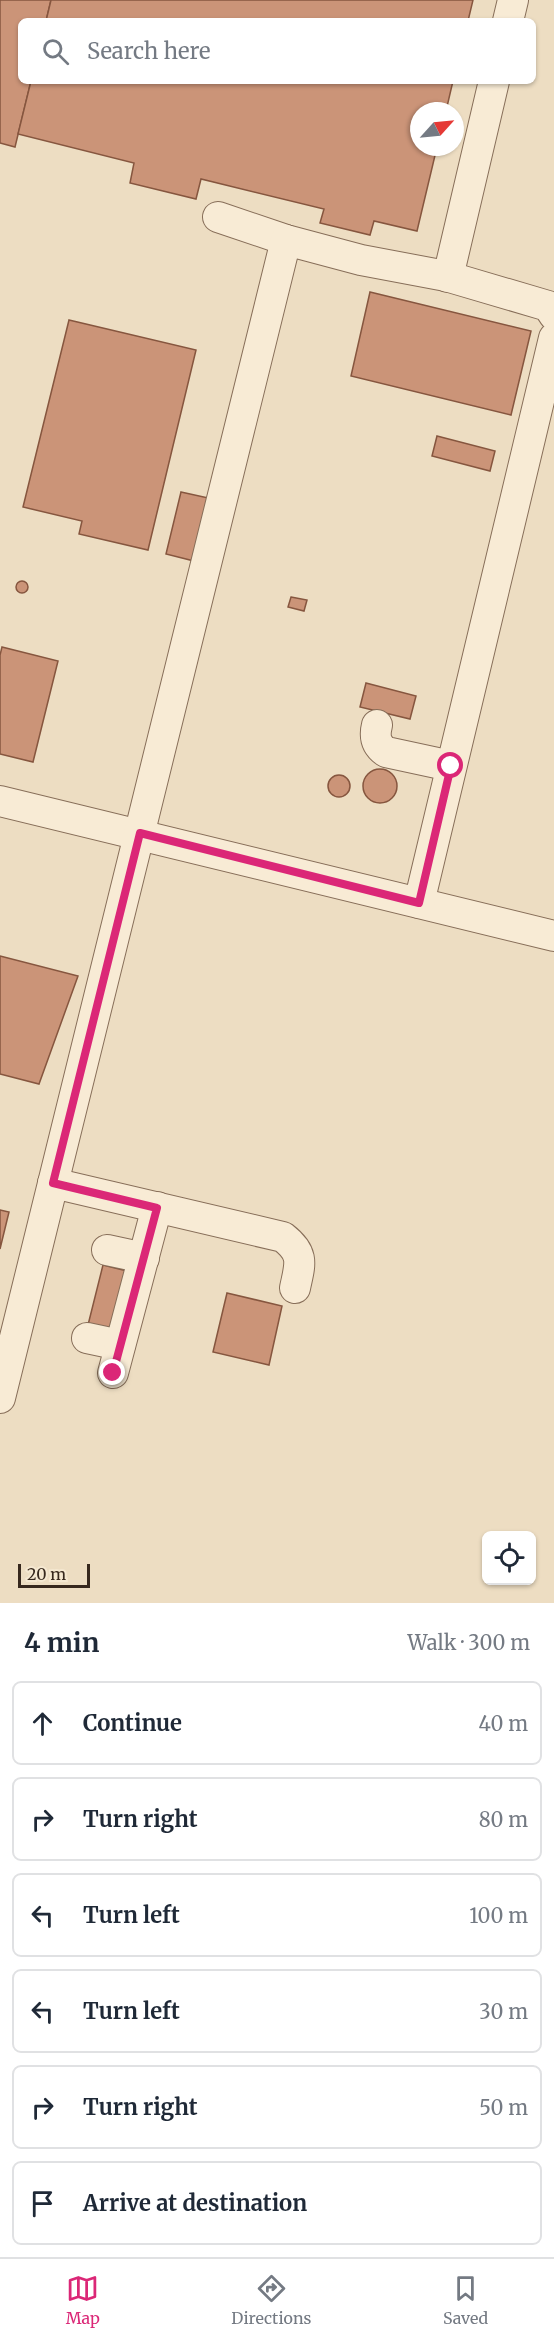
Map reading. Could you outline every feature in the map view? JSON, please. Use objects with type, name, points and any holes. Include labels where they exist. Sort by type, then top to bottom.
[{"type":"lane","points":[[509,18],[513,0]]},
{"type":"lane","points":[[448,277],[493,84]]},
{"type":"lane","points":[[218,217],[286,240],[361,260],[448,277],[548,306],[554,315]]},
{"type":"lane","points":[[0,1398],[286,240]]},
{"type":"lane","points":[[419,903],[554,338]]},
{"type":"lane","points":[[377,725],[376,740],[380,748],[386,752],[451,766]]},
{"type":"lane","points":[[0,801],[140,833],[554,936]]},
{"type":"lane","points":[[53,1183],[283,1238],[294,1245],[300,1256],[295,1288]]},
{"type":"lane","points":[[87,1338],[117,1359],[157,1208]]},
{"type":"lane","points":[[107,1250],[144,1258]]},
{"type":"building","points":[[0,0],[51,0],[47,18],[18,18],[18,84],[30,84],[15,147],[0,143]]},
{"type":"building","points":[[51,0],[473,0],[469,18],[47,18]]},
{"type":"building","points":[[30,84],[452,84],[448,102],[410,102],[410,156],[435,156],[417,231],[374,221],[370,235],[320,223],[324,209],[201,179],[196,199],[130,183],[134,163],[18,134]]},
{"type":"building","points":[[370,292],[531,331],[511,415],[351,376]]},
{"type":"building","points":[[69,320],[196,350],[148,550],[79,534],[82,521],[23,507]]},
{"type":"building","points":[[437,436],[495,451],[490,471],[432,456]]},
{"type":"building","points":[[181,492],[213,499],[198,562],[166,554]]},
{"type":"building","points":[[24,581],[27,582],[27,592],[20,593],[17,592],[16,585],[17,582]]},
{"type":"building","points":[[291,597],[307,600],[304,611],[288,607]]},
{"type":"building","points":[[2,647],[58,661],[33,762],[0,754],[0,655]]},
{"type":"building","points":[[366,683],[416,696],[410,719],[360,707]]},
{"type":"building","points":[[380,769],[392,774],[397,786],[392,798],[380,803],[368,798],[363,786],[368,774]]},
{"type":"building","points":[[339,775],[349,782],[350,786],[343,796],[339,797],[329,790],[328,786],[335,776]]},
{"type":"building","points":[[0,956],[78,976],[39,1084],[0,1074]]},
{"type":"building","points":[[0,1210],[9,1212],[0,1249]]},
{"type":"building","points":[[103,1265],[131,1272],[116,1332],[88,1325]]},
{"type":"building","points":[[227,1293],[282,1306],[269,1365],[213,1352]]},
{"type":"route","points":[[113,1373],[157,1208],[53,1183],[140,833],[419,903],[451,766]]}]
